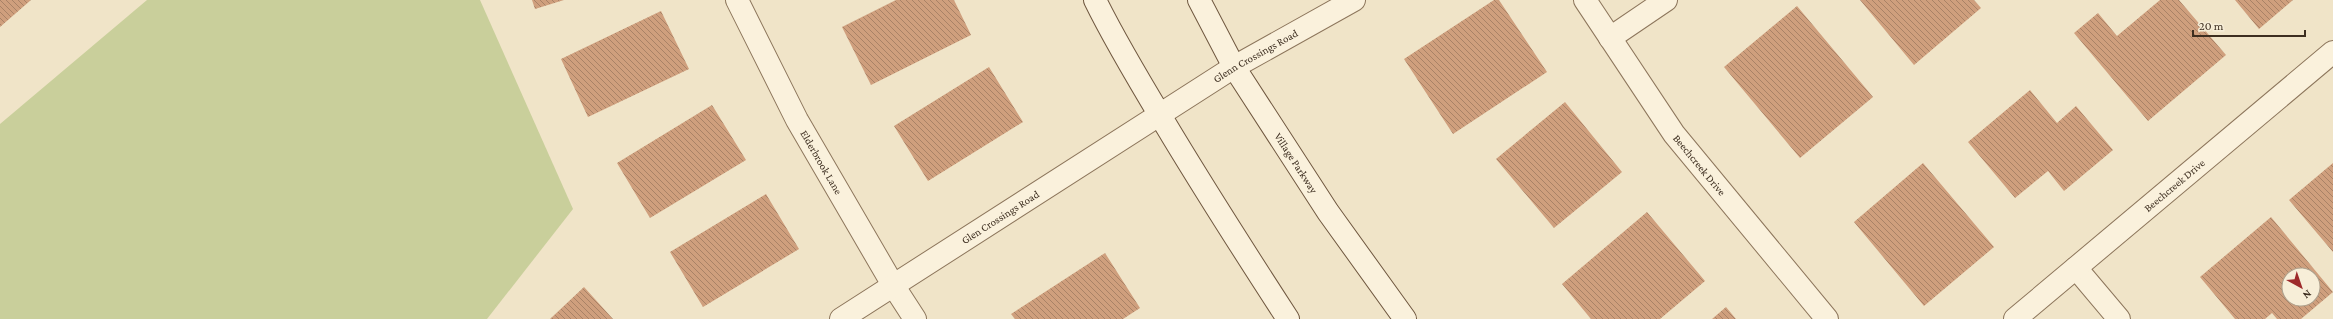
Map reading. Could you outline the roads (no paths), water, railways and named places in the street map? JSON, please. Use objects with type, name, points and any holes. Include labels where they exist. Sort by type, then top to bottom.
[{"type":"street","name":"Elderbrook Lane","points":[[737,0],[797,120],[893,286],[915,319]]},
{"type":"street","points":[[1095,0],[1112,36],[1234,238],[1288,319]]},
{"type":"street","name":"Village Parkway","points":[[1200,0],[1234,67],[1328,212],[1405,319]]},
{"type":"street","name":"Glenn Crossings Road","points":[[1160,115],[1234,67],[1354,0]]},
{"type":"street","name":"Beechcreek Drive","points":[[1586,0],[1674,134],[1827,319]]},
{"type":"street","points":[[1610,38],[1666,0]]},
{"type":"street","name":"Beechcreek Drive","points":[[2015,319],[2333,52]]},
{"type":"street","name":"Glen Crossings Road","points":[[841,319],[1160,115]]},
{"type":"street","points":[[2076,268],[2120,319]]}]
